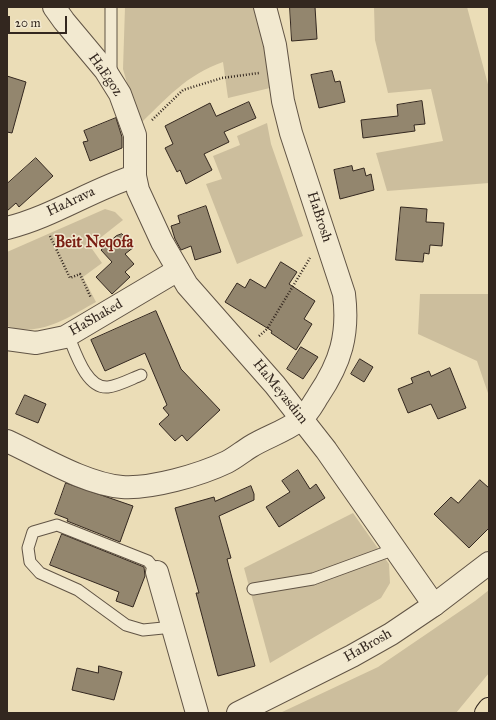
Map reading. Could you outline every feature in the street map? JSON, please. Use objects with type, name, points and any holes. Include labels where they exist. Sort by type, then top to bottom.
[{"type":"highway","points":[[486,713],[489,709]]},
{"type":"street","name":"HaEgoz","points":[[54,7],[111,79],[123,102],[134,135],[135,176]]},
{"type":"street","name":"HaBrosh","points":[[265,7],[289,125],[344,294],[346,326],[343,346],[336,365],[324,388],[302,419]]},
{"type":"street","name":"HaArava","points":[[7,228],[45,215],[105,187],[135,176]]},
{"type":"street","name":"HaMeyasdim","points":[[135,176],[138,190],[162,242],[187,284],[244,349],[326,450],[434,605]]},
{"type":"street","name":"HaShaked","points":[[7,339],[36,343],[49,342],[68,335],[178,270]]},
{"type":"street","points":[[7,441],[90,480],[120,487],[143,487],[185,477],[227,462],[251,446],[283,432],[302,419]]},
{"type":"street","name":"HaBrosh","points":[[238,713],[352,656],[391,634],[434,605],[489,563]]},
{"type":"street","points":[[157,572],[197,713]]},
{"type":"lane","points":[[111,7],[111,79]]},
{"type":"lane","points":[[68,335],[87,376],[99,386],[108,387],[141,375]]},
{"type":"lane","points":[[157,572],[148,562],[57,525],[32,532],[28,548],[30,562],[40,573],[78,590],[126,625],[143,630],[173,627]]},
{"type":"lane","points":[[253,589],[313,579],[395,549]]},
{"type":"path","points":[[134,135],[183,90],[222,78],[279,70]]},
{"type":"path","points":[[45,215],[51,227],[49,238],[70,278],[80,274],[100,316]]},
{"type":"path","points":[[244,349],[267,329],[324,234]]},
{"type":"shaded area","points":[[125,7],[254,7],[262,34],[270,88],[228,98],[223,62],[198,73],[187,81],[139,125],[123,69]]},
{"type":"shaded area","points":[[374,7],[467,7],[489,88],[489,183],[387,191],[376,153],[443,141],[431,89],[388,93],[375,40]]},
{"type":"shaded area","points":[[267,123],[271,144],[303,236],[237,264],[206,184],[222,179],[213,156],[240,145],[237,136]]},
{"type":"shaded area","points":[[105,209],[115,212],[123,220],[90,246],[102,263],[83,277],[96,302],[75,314],[42,328],[19,329],[7,326],[7,252]]},
{"type":"shaded area","points":[[420,294],[489,294],[489,396],[477,361],[418,334]]},
{"type":"shaded area","points":[[353,513],[389,564],[390,583],[381,598],[270,663],[244,568]]},
{"type":"shaded area","points":[[489,590],[489,673],[456,713],[280,713],[378,667]]},
{"type":"building","points":[[290,7],[315,7],[317,39],[292,41]]},
{"type":"building","points":[[332,71],[335,82],[340,81],[345,102],[319,108],[311,75]]},
{"type":"building","points":[[7,76],[26,82],[12,133],[7,132]]},
{"type":"building","points":[[422,101],[425,124],[414,125],[415,131],[363,138],[361,120],[398,116],[397,105]]},
{"type":"building","points":[[249,102],[256,118],[224,132],[229,142],[204,154],[212,170],[186,184],[180,170],[177,172],[165,148],[173,144],[165,126],[210,103],[216,116]]},
{"type":"building","points":[[116,118],[122,137],[122,148],[90,161],[83,142],[88,141],[84,131]]},
{"type":"building","points":[[36,158],[53,176],[19,207],[16,203],[7,211],[7,184]]},
{"type":"building","points":[[352,166],[353,171],[364,168],[366,176],[371,174],[374,190],[340,199],[334,170]]},
{"type":"building","points":[[206,206],[221,252],[195,260],[191,246],[181,250],[175,239],[171,226],[180,223],[178,216]]},
{"type":"building","points":[[401,207],[427,209],[426,222],[444,223],[442,246],[430,245],[429,254],[424,253],[423,262],[396,260]]},
{"type":"building","points":[[122,234],[134,247],[125,254],[134,264],[125,272],[130,277],[112,294],[96,277],[112,262],[101,250],[116,236]]},
{"type":"building","points":[[281,262],[297,272],[289,284],[315,301],[304,319],[312,324],[296,350],[271,333],[272,331],[225,302],[237,283],[245,288],[250,279],[265,288]]},
{"type":"building","points":[[156,311],[181,369],[220,410],[187,441],[182,435],[175,441],[159,424],[169,415],[163,408],[167,405],[145,353],[105,371],[91,340]]},
{"type":"building","points":[[301,347],[318,357],[303,379],[287,369]]},
{"type":"building","points":[[360,359],[373,367],[364,382],[351,374]]},
{"type":"building","points":[[450,368],[466,408],[438,419],[431,404],[408,413],[398,389],[413,383],[411,378],[429,371],[431,376]]},
{"type":"building","points":[[25,395],[46,404],[38,423],[16,414]]},
{"type":"building","points":[[298,470],[310,489],[316,484],[325,498],[279,527],[266,507],[290,492],[282,481]]},
{"type":"building","points":[[480,480],[489,488],[489,528],[469,548],[434,514],[451,497],[458,503]]},
{"type":"building","points":[[66,483],[133,506],[120,542],[67,521],[68,519],[55,514]]},
{"type":"building","points":[[251,486],[254,494],[254,500],[219,516],[231,558],[227,559],[255,666],[218,676],[196,593],[199,593],[175,508],[214,497],[215,501]]},
{"type":"building","points":[[62,534],[144,567],[145,576],[133,607],[116,601],[119,592],[50,565]]},
{"type":"building","points":[[99,666],[122,672],[114,700],[72,690],[77,668],[98,673]]},
{"type":"district","name":"Beit Neqofa","points":[[94,243]]}]
